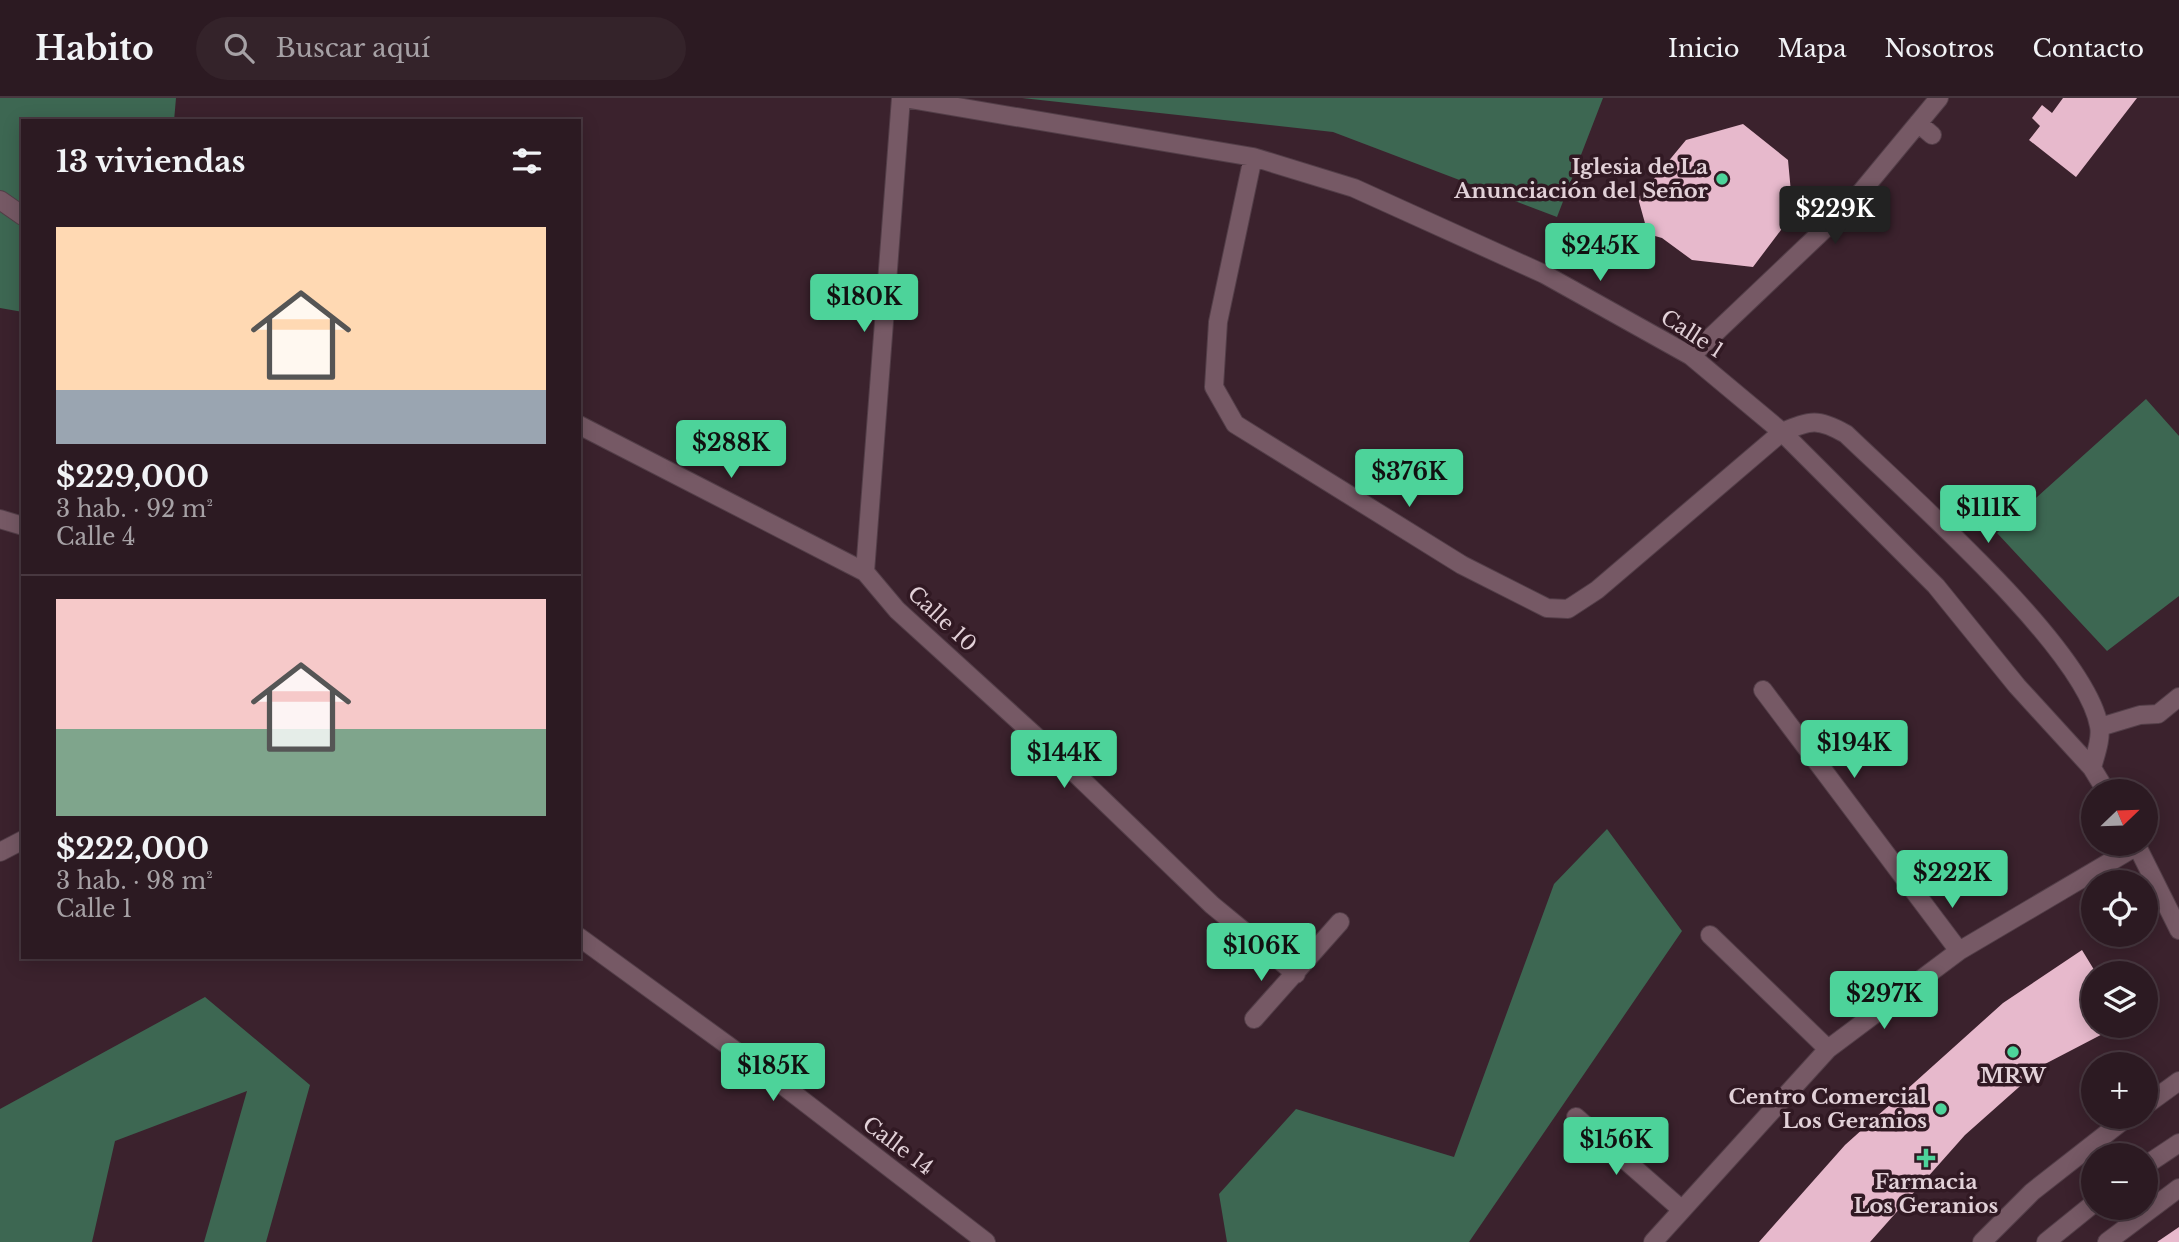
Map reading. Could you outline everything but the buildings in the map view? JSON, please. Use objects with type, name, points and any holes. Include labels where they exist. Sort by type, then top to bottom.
[{"type":"street","name":"Calle 1","points":[[903,98],[1253,158],[1354,188],[1544,274],[1691,356],[1782,432],[1936,586],[2017,686],[2092,768],[2099,779]]},
{"type":"street","points":[[581,426],[865,572],[903,98]]},
{"type":"street","points":[[1691,356],[1852,203],[1938,98]]},
{"type":"street","points":[[1918,123],[1932,135]]},
{"type":"street","points":[[1253,158],[1218,322],[1214,387],[1235,424],[1462,565],[1547,608],[1568,609],[1597,590],[1782,432],[1808,421],[1827,423],[1846,434],[2023,609],[2072,669],[2090,700],[2100,727],[2092,768]]},
{"type":"street","points":[[0,200],[21,215]]},
{"type":"street","points":[[0,519],[21,525]]},
{"type":"street","name":"Calle 10","points":[[865,572],[897,610],[1053,752],[1212,905],[1296,974]]},
{"type":"street","points":[[1763,690],[1959,951]]},
{"type":"street","points":[[2100,727],[2140,715],[2158,714],[2179,697]]},
{"type":"street","points":[[0,852],[21,841]]},
{"type":"street","points":[[1653,1242],[1828,1049],[1959,951],[2118,856]]},
{"type":"street","points":[[2142,856],[2179,930]]},
{"type":"street","points":[[1254,1018],[1340,922]]},
{"type":"street","points":[[1710,935],[1828,1049]]},
{"type":"street","name":"Calle 14","points":[[581,938],[785,1087],[986,1242]]},
{"type":"street","points":[[2158,1096],[2179,1081]]},
{"type":"street","points":[[1576,1117],[1681,1209]]},
{"type":"street","points":[[1982,1242],[2032,1192],[2112,1129]]},
{"type":"street","points":[[2158,1157],[2179,1143]]},
{"type":"street","points":[[2107,1242],[2179,1188]]},
{"type":"street","points":[[2046,1242],[2081,1213]]},
{"type":"green space","points":[[0,98],[176,98],[174,119],[21,119],[21,312],[0,308]]},
{"type":"green space","points":[[1022,98],[1603,98],[1557,217],[1333,132]]},
{"type":"green space","points":[[2146,399],[2179,436],[2179,596],[2107,651],[1997,533]]},
{"type":"green space","points":[[1607,829],[1682,931],[1469,1242],[1227,1242],[1219,1194],[1296,1109],[1454,1157],[1554,884]]},
{"type":"green space","points":[[205,997],[310,1085],[266,1242],[204,1242],[247,1091],[115,1141],[92,1242],[0,1242],[0,1109]]},
{"type":"place","name":"Iglesia de La Anunciación del Señor","points":[[1722,179]]},
{"type":"place","name":"MRW","points":[[2013,1052]]},
{"type":"place","name":"Centro Comercial Los Geranios","points":[[1941,1109]]},
{"type":"place","name":"Farmacia Los Geranios","points":[[1926,1158]]}]
